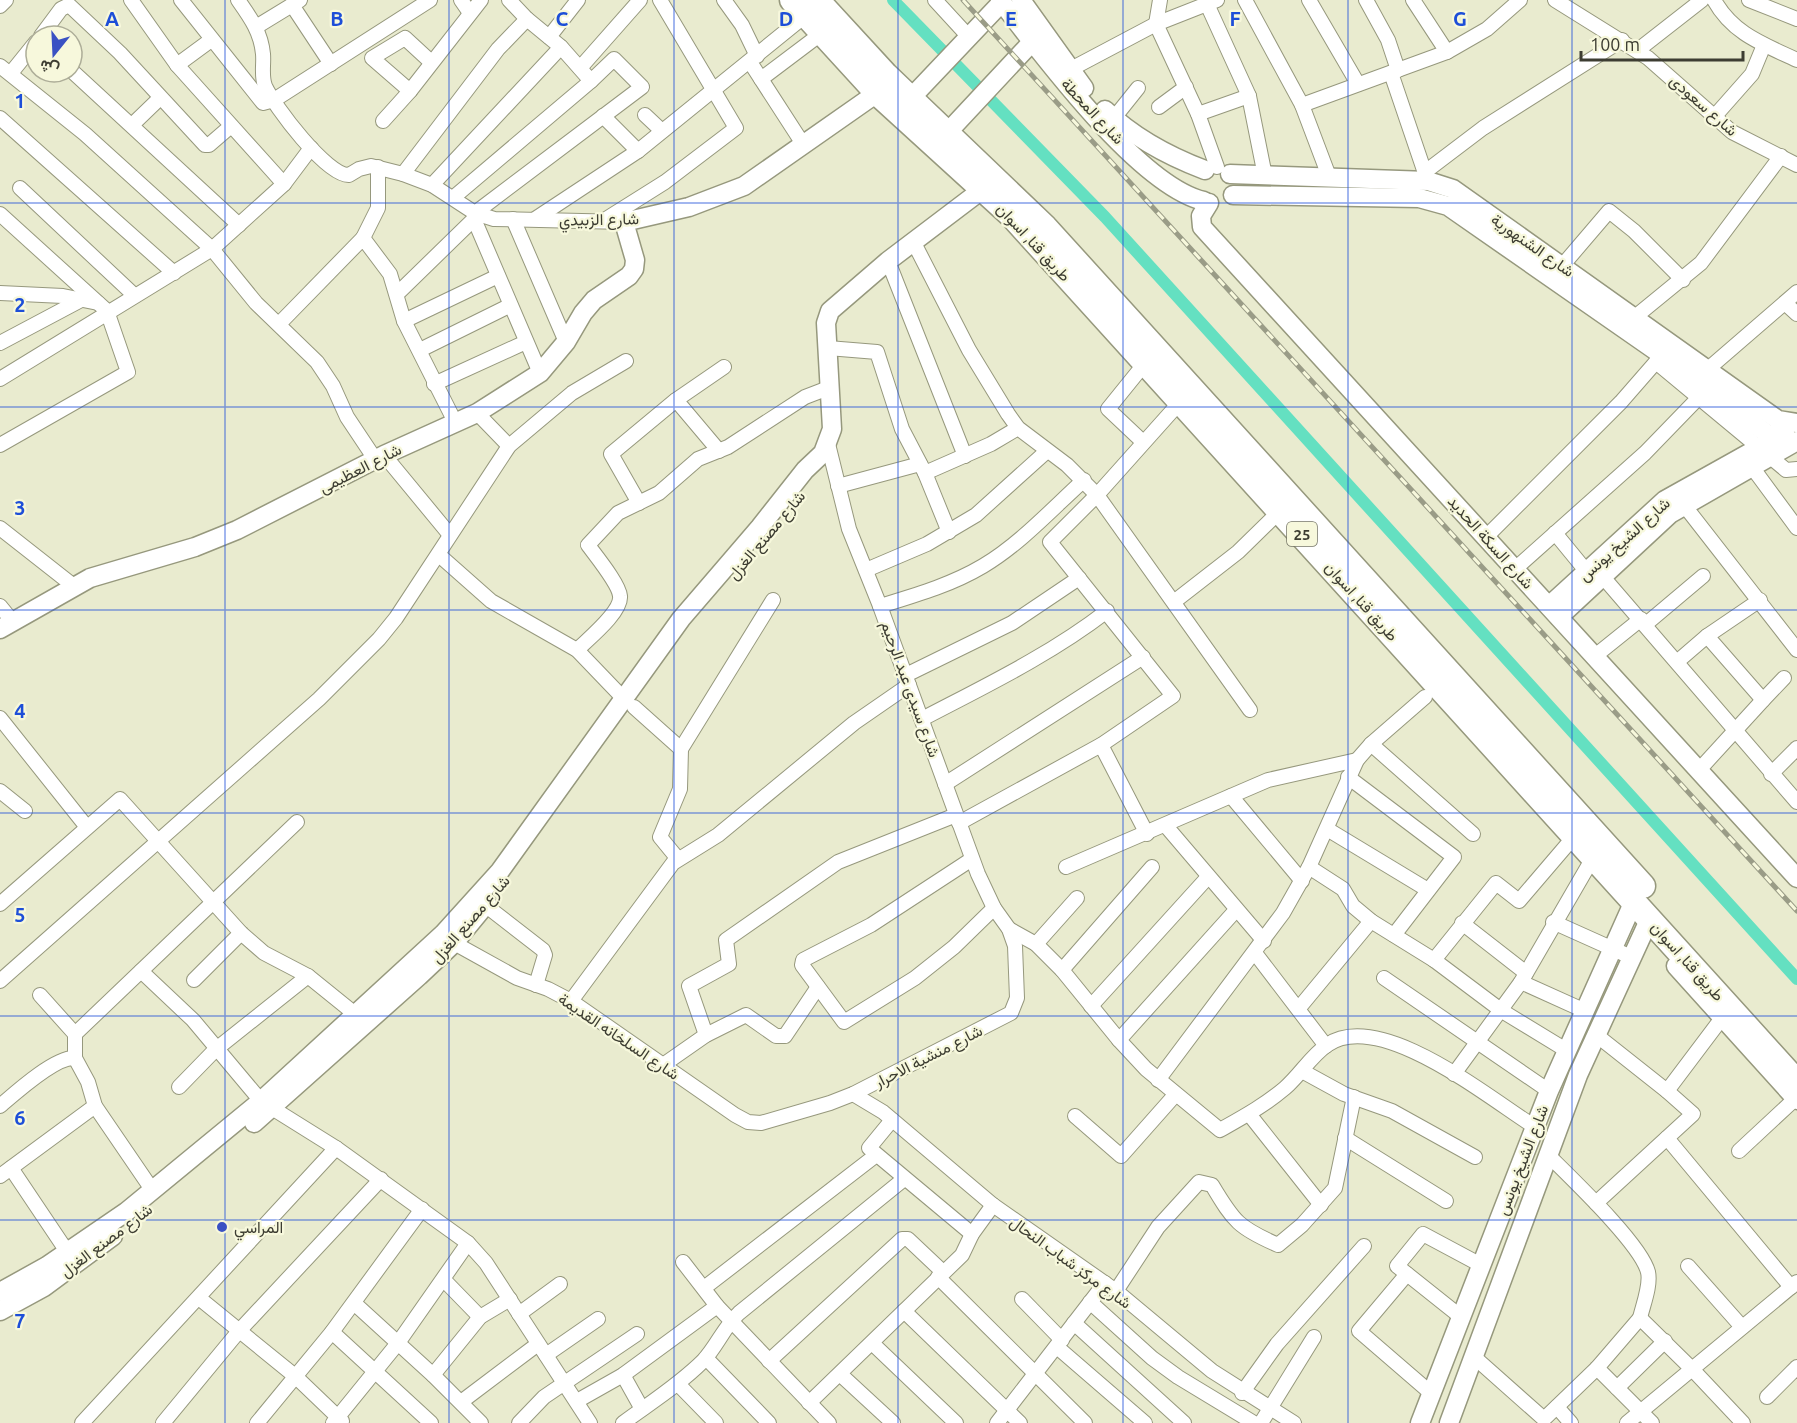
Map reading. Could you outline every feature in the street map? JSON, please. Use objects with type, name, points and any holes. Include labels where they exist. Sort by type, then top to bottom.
[{"type":"highway","name":"طريق قنا, اسوان","points":[[805,5],[822,33],[877,93],[983,189],[1551,797]]},
{"type":"highway","name":"طريق قنا, اسوان","points":[[805,5],[918,92],[955,124],[1578,827],[1797,1057]]},
{"type":"highway","name":"طريق قنا, اسوان","points":[[1578,827],[1594,856],[1650,918],[1797,1093]]},
{"type":"street","points":[[0,6],[6,0]]},
{"type":"street","points":[[131,0],[177,65],[284,184]]},
{"type":"street","points":[[181,0],[260,102],[274,100],[430,0]]},
{"type":"street","points":[[0,379],[102,307],[134,296],[212,249],[284,184],[311,148],[274,100],[263,79],[263,54],[256,27],[238,0]]},
{"type":"street","points":[[460,0],[470,13]]},
{"type":"street","points":[[383,121],[410,91],[481,0]]},
{"type":"street","points":[[509,0],[527,19],[561,47],[591,81]]},
{"type":"street","points":[[549,37],[578,0]]},
{"type":"street","points":[[580,68],[640,0]]},
{"type":"street","points":[[603,221],[665,182],[735,130],[736,124],[713,90],[660,0]]},
{"type":"street","points":[[724,0],[742,25],[761,79],[803,144]]},
{"type":"street","points":[[935,0],[969,37]]},
{"type":"street","name":"شارع المحطة","points":[[1021,0],[1071,69],[1114,118],[1157,149],[1218,170]]},
{"type":"street","points":[[1160,0],[1156,24],[1198,114],[1218,170],[1235,182],[1233,195],[1220,205],[1206,202],[1197,185],[1218,170]]},
{"type":"street","points":[[1245,0],[1302,105],[1330,179]]},
{"type":"street","points":[[1328,0],[1312,4],[1358,84]]},
{"type":"street","points":[[1366,0],[1388,40],[1395,71],[1427,176],[1483,128],[1622,40]]},
{"type":"street","points":[[1413,0],[1447,52]]},
{"type":"street","points":[[1302,105],[1447,52],[1487,29],[1520,0]]},
{"type":"street","points":[[1638,50],[1702,0]]},
{"type":"street","points":[[1714,0],[1723,16],[1735,28],[1764,45],[1797,60]]},
{"type":"street","points":[[1749,0],[1797,19]]},
{"type":"street","points":[[918,92],[1001,1]]},
{"type":"street","name":"شارع المحطة","points":[[1001,1],[1074,92],[1150,169],[1172,188],[1206,202]]},
{"type":"street","name":"شارع سعودى","points":[[1559,1],[1638,50],[1714,117],[1746,140],[1797,165]]},
{"type":"street","points":[[256,27],[296,2],[331,64]]},
{"type":"street","points":[[1071,69],[1156,24],[1212,2],[1249,96],[1265,176]]},
{"type":"street","points":[[50,24],[61,9],[69,5],[126,60],[205,145],[209,145],[231,126]]},
{"type":"street","points":[[534,219],[638,151],[754,59],[805,5]]},
{"type":"street","points":[[403,174],[498,49],[527,19]]},
{"type":"street","points":[[761,79],[822,33]]},
{"type":"street","points":[[410,91],[372,58],[405,38],[431,62]]},
{"type":"street","points":[[177,65],[211,40]]},
{"type":"street","points":[[955,124],[1032,42]]},
{"type":"street","points":[[1714,117],[1752,74],[1764,45]]},
{"type":"street","points":[[432,185],[561,47]]},
{"type":"street","points":[[24,52],[5,69],[85,134],[212,249],[256,303],[303,346],[328,378],[347,417],[450,535]]},
{"type":"street","points":[[396,294],[475,216],[642,87],[614,59],[454,197]]},
{"type":"street","points":[[84,82],[239,225]]},
{"type":"street","points":[[1159,107],[1186,87]]},
{"type":"street","points":[[1114,118],[1138,88]]},
{"type":"street","name":"شارع الزبيدي","points":[[311,148],[344,176],[365,167],[378,167],[403,174],[432,185],[454,197],[475,216],[494,219],[624,222],[667,214],[727,194],[760,176],[877,93]]},
{"type":"street","points":[[1198,114],[1249,96]]},
{"type":"street","points":[[132,125],[160,98]]},
{"type":"street","points":[[645,115],[662,131]]},
{"type":"street","points":[[603,116],[638,151]]},
{"type":"street","points":[[0,118],[174,273]]},
{"type":"street","points":[[1635,317],[1683,280],[1716,246],[1781,156]]},
{"type":"street","points":[[280,323],[363,238],[378,208],[378,167]]},
{"type":"street","name":"شارع الشنهورية","points":[[1218,170],[1265,176],[1330,179],[1427,176],[1464,196],[1778,420],[1797,425]]},
{"type":"street","points":[[20,188],[134,296]]},
{"type":"street","name":"شارع مصنع الغزل","points":[[0,1292],[68,1252],[153,1191],[266,1104],[355,1014],[448,938],[629,703],[811,480],[818,460],[828,444],[832,429],[826,323],[830,311],[888,261],[983,189]]},
{"type":"street","name":"شارع الشنهورية","points":[[1233,195],[1434,200],[1460,214],[1704,392],[1776,438],[1797,442]]},
{"type":"street","name":"شارع السكة الحديد","points":[[1206,202],[1201,216],[1202,227],[1797,878]]},
{"type":"street","points":[[1562,266],[1609,211],[1634,231],[1683,280]]},
{"type":"street","points":[[0,213],[102,307],[129,372],[0,445]]},
{"type":"street","points":[[475,216],[509,306],[540,373]]},
{"type":"street","points":[[513,219],[566,342]]},
{"type":"street","name":"شارع العظيمى","points":[[7,626],[90,578],[184,550],[237,530],[380,457],[477,413],[540,373],[566,342],[583,313],[594,300],[629,276],[634,269],[635,260],[624,222]]},
{"type":"street","points":[[363,238],[390,274],[404,321],[455,422]]},
{"type":"street","points":[[913,242],[969,350],[1018,428],[1084,480],[1097,495],[1175,601],[1250,710]]},
{"type":"street","points":[[888,261],[965,456]]},
{"type":"street","points":[[404,321],[498,276]]},
{"type":"street","points":[[1708,369],[1797,292]]},
{"type":"street","points":[[0,294],[63,296],[102,307]]},
{"type":"street","points":[[0,343],[81,300]]},
{"type":"street","points":[[1785,303],[1797,314]]},
{"type":"street","points":[[420,350],[509,306]]},
{"type":"street","points":[[434,384],[526,342]]},
{"type":"street","points":[[828,348],[877,352],[896,412],[949,532]]},
{"type":"street","points":[[1486,537],[1621,402],[1659,358]]},
{"type":"street","points":[[0,981],[319,699],[396,618],[509,446],[572,393],[626,361]]},
{"type":"street","points":[[1143,442],[1108,409],[1146,362]]},
{"type":"street","points":[[639,503],[611,454],[676,400],[724,367]]},
{"type":"street","points":[[577,650],[615,612],[619,604],[618,590],[588,545],[618,513],[659,493],[698,459],[719,451],[758,430],[805,397],[831,387]]},
{"type":"street","points":[[1515,569],[1645,453],[1704,392],[1764,453],[1786,470],[1797,469]]},
{"type":"street","points":[[676,400],[719,451]]},
{"type":"street","points":[[706,1035],[689,986],[729,964],[726,940],[838,862],[958,819],[1101,745],[1173,696],[1050,542],[1097,495],[1181,401]]},
{"type":"street","points":[[477,413],[509,446]]},
{"type":"street","name":"شارع الشيخ يونس","points":[[1554,612],[1657,524],[1684,505],[1752,467],[1776,438],[1797,425]]},
{"type":"street","points":[[838,486],[923,469],[965,456],[1018,428]]},
{"type":"street","name":"شارع الشيخ يونس","points":[[1595,575],[1665,500],[1764,453],[1797,442]]},
{"type":"street","name":"شارع سيدى عبد الرحيم","points":[[828,444],[849,529],[880,606],[972,859],[994,908],[1009,928]]},
{"type":"street","points":[[866,570],[949,532],[1002,494],[1047,451]]},
{"type":"street","points":[[1752,467],[1797,528]]},
{"type":"street","points":[[880,606],[947,584],[984,566],[1084,480]]},
{"type":"street","points":[[1684,505],[1797,650]]},
{"type":"street","points":[[1175,601],[1238,552],[1281,510]]},
{"type":"street","points":[[0,528],[75,586]]},
{"type":"street","points":[[1555,533],[1643,622],[1734,733],[1796,799]]},
{"type":"street","points":[[439,555],[491,601],[577,650],[629,703],[681,749]]},
{"type":"street","points":[[1595,656],[1703,576]]},
{"type":"street","points":[[571,1001],[652,888],[678,859],[718,835],[907,680],[1012,623],[1079,578]]},
{"type":"street","points":[[678,859],[660,837],[680,789],[681,749],[773,600]]},
{"type":"street","points":[[1677,662],[1707,636],[1760,600]]},
{"type":"street","points":[[0,606],[7,626]]},
{"type":"street","points":[[922,719],[1048,652],[1107,611]]},
{"type":"street","points":[[1707,636],[1763,700]]},
{"type":"street","points":[[945,784],[1143,657]]},
{"type":"street","points":[[1699,770],[1784,678]]},
{"type":"street","points":[[1158,1080],[1256,953],[1302,880],[1357,760],[1371,744],[1425,697]]},
{"type":"street","name":"شارع مصنع الغزل","points":[[0,1311],[44,1287],[123,1229],[266,1104],[485,905],[629,703]]},
{"type":"street","points":[[0,718],[86,826]]},
{"type":"street","points":[[1371,744],[1473,834]]},
{"type":"street","points":[[1101,745],[1147,834]]},
{"type":"street","points":[[1771,774],[1797,748]]},
{"type":"street","points":[[1066,867],[1166,826],[1268,780],[1357,760]]},
{"type":"street","points":[[1348,777],[1454,856],[1394,935]]},
{"type":"street","points":[[0,790],[25,811]]},
{"type":"street","points":[[1231,796],[1302,880]]},
{"type":"street","points":[[0,904],[86,826],[120,799],[160,840],[241,933],[264,953],[308,976],[355,1014]]},
{"type":"street","points":[[75,1034],[297,822]]},
{"type":"street","points":[[1166,826],[1264,941]]},
{"type":"street","points":[[1434,960],[1496,883],[1515,900],[1522,899],[1578,827]]},
{"type":"street","points":[[1327,829],[1428,890]]},
{"type":"street","points":[[1454,1074],[1502,1011],[1594,856]]},
{"type":"street","points":[[972,859],[870,925],[803,960],[802,965],[844,1022],[915,978],[954,947],[994,908]]},
{"type":"street","points":[[1062,970],[1152,867]]},
{"type":"street","points":[[1309,867],[1343,889],[1353,906],[1371,921],[1434,960],[1502,1011],[1566,1050]]},
{"type":"street","points":[[1091,1006],[1208,877]]},
{"type":"street","points":[[1036,944],[1077,898]]},
{"type":"street","name":"شارع الشيخ يونس","points":[[1420,1423],[1534,1127],[1583,1010],[1634,900]]},
{"type":"street","points":[[485,905],[543,950],[544,955],[536,985]]},
{"type":"street","points":[[1119,1040],[1236,910]]},
{"type":"street","points":[[1650,918],[1658,943],[1722,1018],[1797,1093],[1739,1152]]},
{"type":"street","name":"شارع الشيخ يونس","points":[[1449,1423],[1547,1155],[1595,1034],[1650,918]]},
{"type":"street","points":[[1299,1008],[1371,921]]},
{"type":"street","points":[[1553,922],[1631,957]]},
{"type":"street","points":[[1462,923],[1523,977],[1583,1010]]},
{"type":"street","points":[[1009,928],[1036,944],[1062,970],[1119,1040],[1158,1080],[1220,1130],[1249,1114],[1287,1086],[1326,1046],[1344,1036],[1354,1035],[1386,1041],[1420,1054],[1534,1127]]},
{"type":"street","name":"شارع منشية الاحرار","points":[[754,1122],[808,1111],[853,1094],[1011,1013],[1017,998],[1019,981],[1016,946],[1009,928]]},
{"type":"street","points":[[194,980],[241,933]]},
{"type":"street","name":"شارع السلخانه القديمة","points":[[448,938],[517,978],[571,1001],[663,1065],[754,1122]]},
{"type":"street","points":[[1256,953],[1326,1046]]},
{"type":"street","points":[[141,970],[193,1020],[215,1050],[266,1104],[336,1148],[468,1243],[486,1263],[590,1423]]},
{"type":"street","points":[[179,1087],[215,1050],[308,976]]},
{"type":"street","points":[[1384,978],[1549,1091]]},
{"type":"street","points":[[663,1065],[706,1035],[748,1015],[776,1036],[785,1036],[818,987]]},
{"type":"street","points":[[40,995],[75,1034],[75,1059],[88,1082],[95,1106],[153,1191]]},
{"type":"street","points":[[1667,1091],[1722,1018]]},
{"type":"street","points":[[1595,1034],[1693,1114],[1596,1203]]},
{"type":"street","points":[[0,1106],[38,1076],[66,1059],[75,1059]]},
{"type":"street","points":[[1302,1071],[1332,1089],[1402,1115],[1475,1157]]},
{"type":"street","name":"شارع مركز شباب النحال","points":[[853,1094],[892,1120],[993,1205],[1110,1287],[1181,1348],[1242,1393],[1294,1423]]},
{"type":"street","points":[[1075,1116],[1121,1156],[1175,1095]]},
{"type":"street","points":[[997,1423],[1090,1302],[1110,1287],[1158,1227],[1199,1182],[1212,1185],[1236,1222],[1245,1231],[1278,1245],[1322,1205],[1335,1188],[1354,1097]]},
{"type":"street","points":[[68,1252],[6,1172],[95,1106]]},
{"type":"street","points":[[1249,1114],[1322,1205]]},
{"type":"street","points":[[892,1120],[869,1148],[875,1156],[972,1234]]},
{"type":"street","points":[[1344,1138],[1446,1201]]},
{"type":"street","points":[[1627,1423],[1694,1370],[1794,1285],[1667,1138]]},
{"type":"street","points":[[82,1423],[336,1148]]},
{"type":"street","points":[[1473,1356],[1542,1421],[1597,1368],[1640,1318],[1648,1272],[1640,1257],[1596,1203],[1547,1155]]},
{"type":"street","points":[[704,1288],[875,1156]]},
{"type":"street","points":[[163,1423],[239,1330],[381,1179]]},
{"type":"street","points":[[623,1423],[678,1384],[706,1358],[732,1320],[904,1179]]},
{"type":"street","points":[[809,1403],[841,1375],[940,1274],[962,1255],[972,1234],[993,1205]]},
{"type":"street","points":[[257,1423],[332,1332],[422,1209]]},
{"type":"street","points":[[1461,1317],[1397,1266],[1423,1234],[1481,1265]]},
{"type":"street","points":[[769,1361],[902,1239],[908,1239],[1035,1376],[1085,1423]]},
{"type":"street","points":[[199,1298],[295,1376],[338,1421],[398,1343],[468,1243]]},
{"type":"street","points":[[1242,1393],[1277,1344],[1364,1246]]},
{"type":"street","points":[[682,1262],[717,1306],[809,1403],[821,1421]]},
{"type":"street","points":[[1688,1266],[1742,1327]]},
{"type":"street","points":[[1407,1274],[1359,1331],[1432,1394]]},
{"type":"street","points":[[444,1280],[480,1317]]},
{"type":"street","points":[[519,1314],[560,1284]]},
{"type":"street","points":[[433,1375],[480,1317],[510,1299]]},
{"type":"street","points":[[1022,1299],[1059,1344],[1145,1423]]},
{"type":"street","points":[[1090,1302],[1169,1370],[1254,1423]]},
{"type":"street","points":[[354,1303],[462,1402],[481,1423]]},
{"type":"street","points":[[577,1401],[623,1375],[717,1306]]},
{"type":"street","points":[[904,1311],[1020,1423]]},
{"type":"street","points":[[1640,1318],[1694,1370],[1743,1423]]},
{"type":"street","points":[[546,1356],[598,1319]]},
{"type":"street","points":[[1074,1323],[1184,1423]]},
{"type":"street","points":[[332,1332],[431,1423]]},
{"type":"street","points":[[519,1423],[544,1397],[637,1334]]},
{"type":"street","points":[[1262,1423],[1314,1337]]},
{"type":"street","points":[[1617,1388],[1665,1341]]},
{"type":"street","points":[[872,1343],[956,1423]]},
{"type":"street","points":[[462,1402],[538,1344]]},
{"type":"street","points":[[706,1358],[770,1423]]},
{"type":"street","points":[[1767,1397],[1797,1367]]},
{"type":"street","points":[[1597,1368],[1652,1423]]},
{"type":"street","points":[[623,1375],[642,1409]]},
{"type":"street","points":[[841,1375],[893,1423]]},
{"type":"street","points":[[678,1384],[716,1423]]},
{"type":"street","points":[[1557,1407],[1571,1423]]},
{"type":"waterway","points":[[893,0],[1105,217],[1797,979]]},
{"type":"railway","points":[[963,0],[1797,911]]},
{"type":"place","name":"المراسي","points":[[222,1227]]}]
